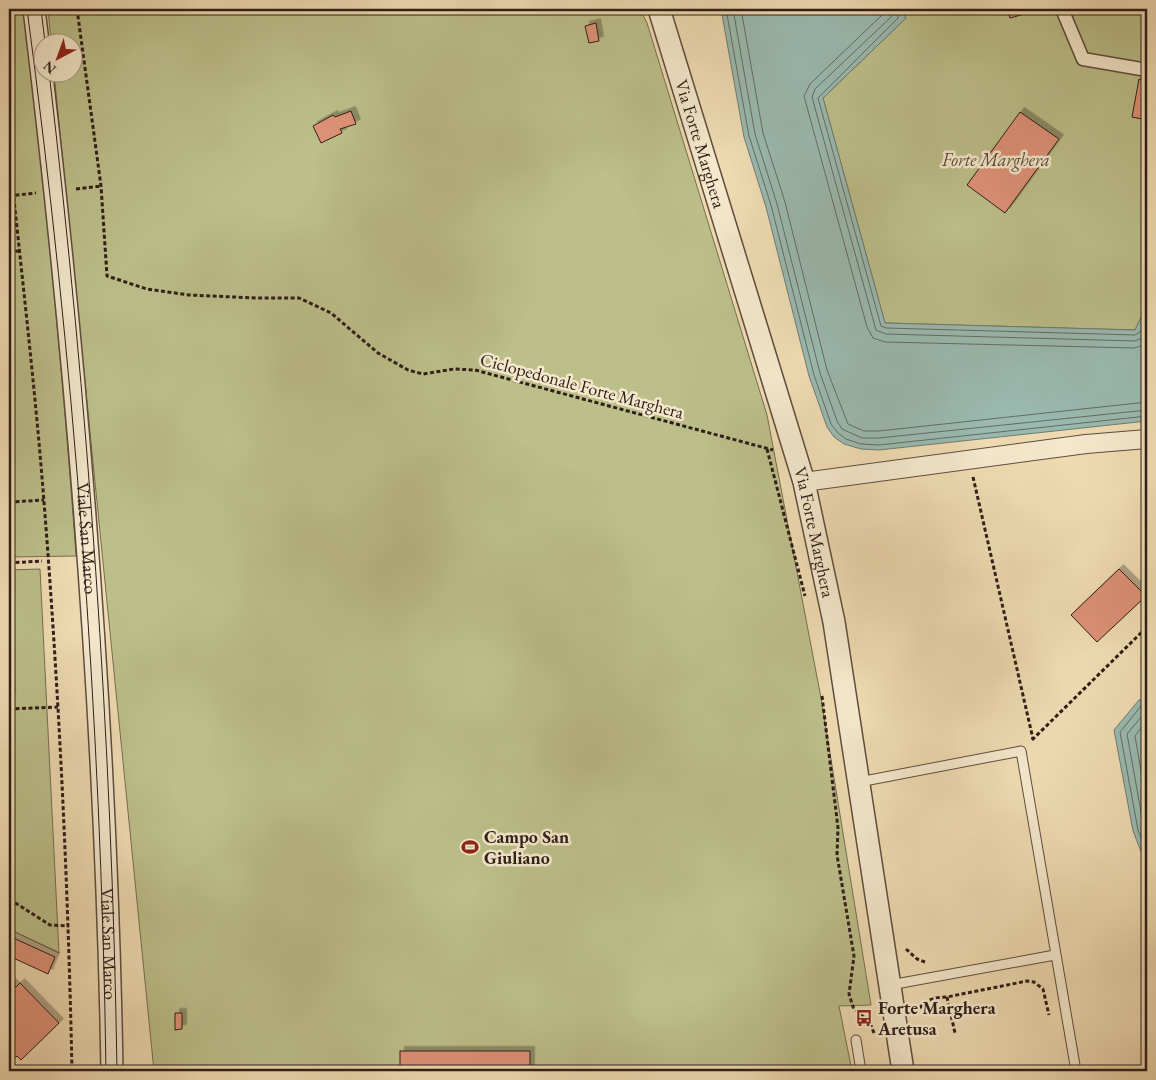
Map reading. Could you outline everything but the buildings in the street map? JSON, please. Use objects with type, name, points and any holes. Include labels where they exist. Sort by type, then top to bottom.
[{"type":"street","name":"Viale San Marco","points":[[34,9],[56,191],[83,478],[94,632],[109,924],[112,1071]]},
{"type":"street","name":"Via Forte Marghera","points":[[659,9],[804,482],[834,622],[903,1071]]},
{"type":"street","points":[[1062,9],[1083,59],[1147,70]]},
{"type":"street","points":[[804,482],[1086,444],[1147,439]]},
{"type":"lane","points":[[859,782],[1021,751],[1076,1071]]},
{"type":"lane","points":[[890,985],[1055,955]]},
{"type":"lane","points":[[856,1040],[861,1071]]},
{"type":"path","name":"Ciclopedonale Forte Marghera","points":[[77,9],[100,186],[107,276],[147,289],[189,295],[298,298],[331,313],[378,352],[408,370],[423,374],[454,369],[475,370],[774,450]]},
{"type":"path","points":[[9,152],[11,196],[19,251],[44,500],[58,708],[69,926],[72,1071]]},
{"type":"path","points":[[72,189],[100,186]]},
{"type":"path","points":[[9,252],[19,251]]},
{"type":"path","points":[[767,449],[806,603]]},
{"type":"path","points":[[969,460],[1033,739]]},
{"type":"path","points":[[9,502],[44,500]]},
{"type":"path","points":[[9,563],[42,561]]},
{"type":"path","points":[[1021,751],[1147,627]]},
{"type":"path","points":[[821,688],[838,828],[837,855],[854,956],[849,994],[853,1007],[870,1023],[875,1038]]},
{"type":"path","points":[[9,709],[58,708]]},
{"type":"path","points":[[9,901],[50,925],[69,926]]},
{"type":"path","points":[[916,1019],[918,1009],[924,1003],[937,997],[947,997],[1027,981],[1034,982],[1043,989],[1048,1015]]},
{"type":"path","points":[[947,997],[955,1033]]},
{"type":"green space","points":[[9,9],[24,9],[53,282],[76,556],[11,557],[9,529]]},
{"type":"green space","points":[[48,9],[640,9],[647,23],[767,415],[821,698],[871,1005],[839,1006],[852,1071],[154,1071],[55,82],[82,82],[82,32],[50,32]]},
{"type":"green space","name":"Forte Marghera","points":[[901,9],[1147,9],[1147,305],[1135,330],[885,323],[823,98],[906,18]]},
{"type":"green space","points":[[40,569],[59,953],[9,929],[9,698],[13,697],[9,570]]},
{"type":"water","points":[[721,9],[901,9],[906,18],[823,98],[885,323],[1135,330],[1147,305],[1147,421],[879,450],[861,449],[844,444],[834,437],[827,427],[809,376],[766,207],[744,137]]},
{"type":"water","points":[[1147,699],[1147,867],[1133,831],[1114,730],[1139,700]]},
{"type":"tram line","points":[[27,9],[44,141],[58,274],[82,539],[98,805],[106,1071]]},
{"type":"tram line","points":[[41,9],[44,32]]},
{"type":"tram line","points":[[50,82],[75,321],[96,571],[110,821],[117,1071]]},
{"type":"place","name":"Campo San Giuliano","points":[[470,847]]},
{"type":"place","name":"Forte Marghera Aretusa","points":[[864,1018]]}]
